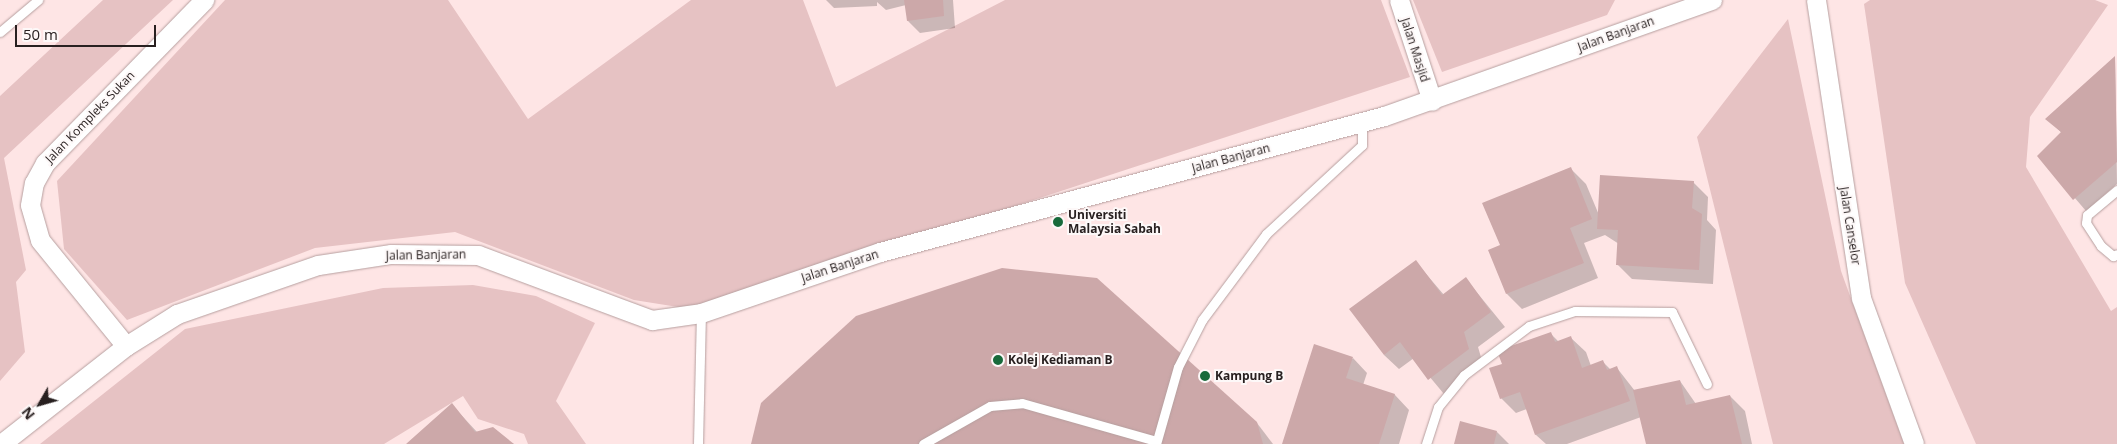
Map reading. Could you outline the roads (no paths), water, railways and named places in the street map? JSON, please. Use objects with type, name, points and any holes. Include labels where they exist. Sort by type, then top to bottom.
[{"type":"street","name":"Jalan Kompleks Sukan","points":[[126,346],[40,240],[30,205],[34,183],[45,163],[204,0]]},
{"type":"street","name":"Jalan Masjid","points":[[1399,0],[1432,101]]},
{"type":"street","name":"Jalan Banjaran","points":[[1,444],[126,346],[177,314],[252,284],[318,265],[391,254],[478,255],[652,320],[701,313],[880,252],[1362,122],[1432,101],[1712,0]]},
{"type":"street","name":"Jalan Canselor","points":[[1816,0],[1861,298],[1914,444]]},
{"type":"lane","points":[[0,32],[38,0]]},
{"type":"lane","points":[[923,444],[990,406],[1022,403],[1156,443],[1178,367],[1202,320],[1266,234],[1362,145],[1362,122]]},
{"type":"lane","points":[[2117,190],[2087,215],[2086,223],[2101,246],[2113,256],[2117,254]]},
{"type":"lane","points":[[1426,444],[1438,407],[1464,375],[1529,326],[1575,311],[1672,312],[1707,384]]},
{"type":"lane","points":[[698,444],[701,313]]},
{"type":"place","name":"Universiti Malaysia Sabah","points":[[1058,222]]},
{"type":"place","name":"Kolej Kediaman B","points":[[998,360]]},
{"type":"place","name":"Kampung B","points":[[1205,376]]}]
